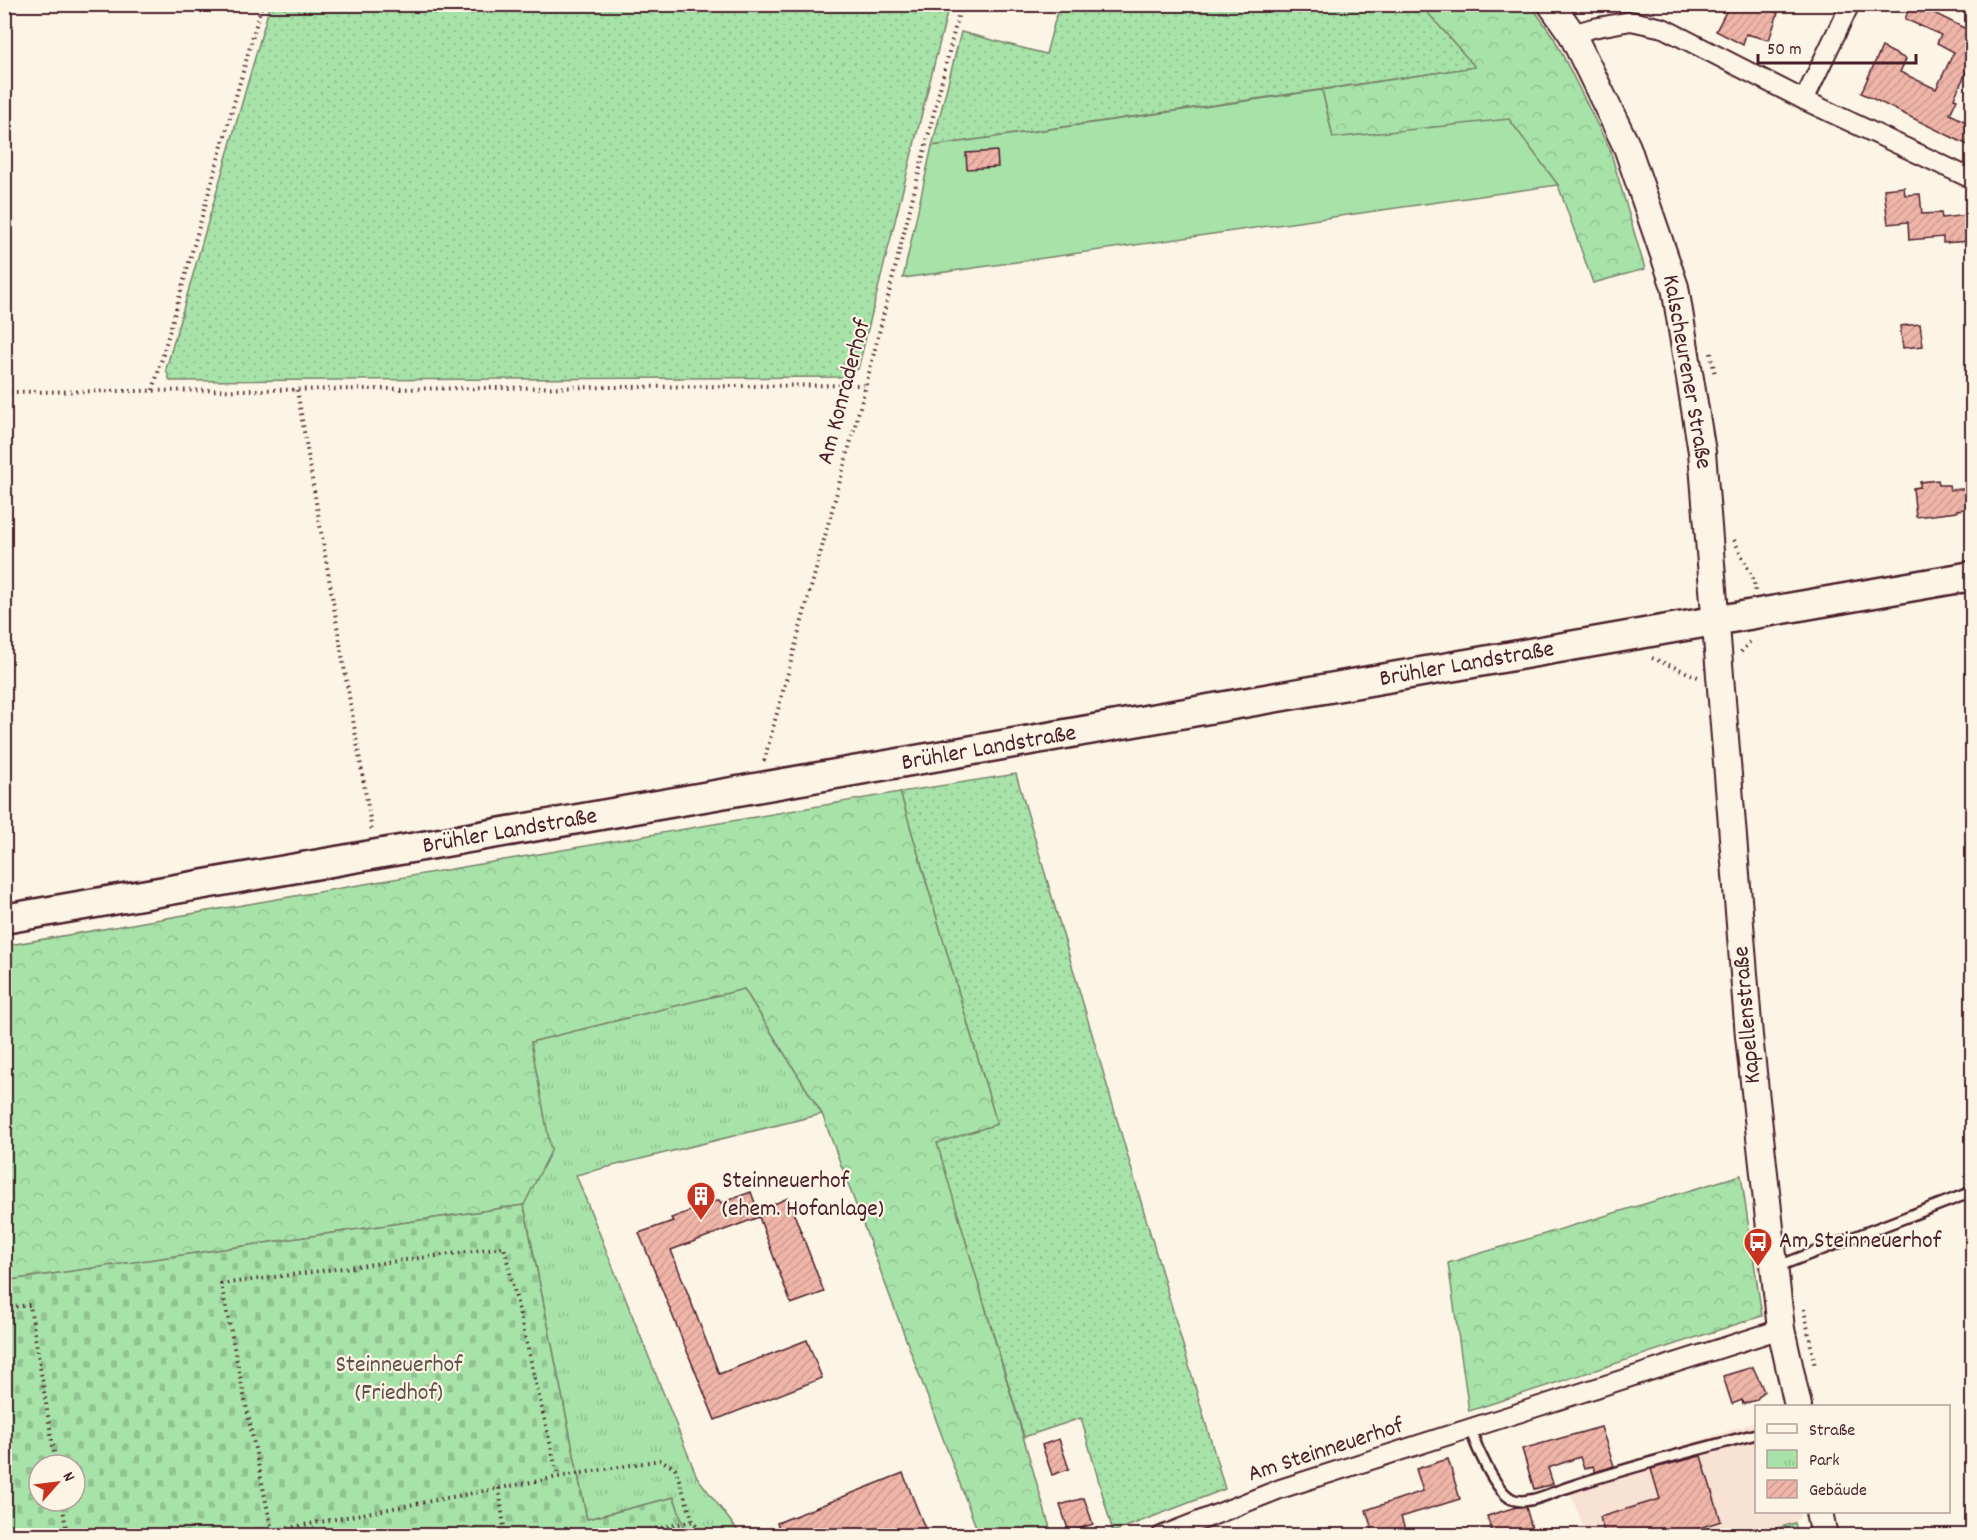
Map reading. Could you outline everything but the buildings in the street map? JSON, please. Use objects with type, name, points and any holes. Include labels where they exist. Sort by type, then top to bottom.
[{"type":"main road","name":"Kalscheurener Straße","points":[[1551,4],[1572,34],[1627,147],[1675,286],[1702,452],[1715,622]]},
{"type":"main road","name":"Brühler Landstraße","points":[[4,919],[1972,576]]},
{"type":"main road","name":"Kapellenstraße","points":[[1715,622],[1749,1036],[1781,1329],[1797,1405]]},
{"type":"main road","points":[[1819,1513],[1824,1536]]},
{"type":"street","points":[[1804,100],[1850,4]]},
{"type":"street","points":[[1572,34],[1631,21],[1663,28],[1804,100],[1972,179]]},
{"type":"street","name":"Am Steinneuerhof","points":[[1161,1536],[1280,1489],[1781,1329]]},
{"type":"lane","points":[[1774,1268],[1972,1192]]},
{"type":"lane","points":[[1470,1429],[1480,1457],[1503,1490],[1513,1499],[1527,1500],[1582,1482],[1755,1434]]},
{"type":"path","points":[[153,390],[262,4]]},
{"type":"path","name":"Am Konraderhof","points":[[764,788],[763,765],[866,385],[961,4]]},
{"type":"path","points":[[4,392],[866,385]]},
{"type":"path","points":[[297,390],[376,855]]},
{"type":"path","points":[[272,1531],[221,1284],[504,1247],[558,1477]]},
{"type":"path","points":[[4,1308],[30,1305],[54,1453]]},
{"type":"path","points":[[1803,1305],[1816,1373]]},
{"type":"path","points":[[265,1536],[272,1531],[661,1460],[675,1468],[693,1521],[705,1536]]},
{"type":"path","points":[[500,1488],[505,1536]]},
{"type":"path","points":[[64,1513],[67,1536]]},
{"type":"path","points":[[620,1536],[693,1521]]},
{"type":"shaded area","points":[[1755,1422],[1755,1513],[1800,1513],[1801,1515],[1795,1523],[1754,1535],[1586,1535],[1567,1483]]},
{"type":"green space","points":[[270,5],[949,5],[858,369],[842,377],[170,381],[166,369]]},
{"type":"green space","points":[[1059,5],[1421,5],[1476,67],[932,146],[961,32],[1046,54]]},
{"type":"green space","points":[[1421,5],[1531,5],[1554,38],[1610,150],[1645,269],[1593,283],[1558,185],[1509,120],[1333,138],[1322,90],[1475,67]]},
{"type":"green space","points":[[1322,90],[1333,138],[1509,119],[1558,185],[903,278],[932,146]]},
{"type":"green space","points":[[1016,774],[1225,1489],[1113,1532],[1081,1418],[1024,1437],[936,1142],[997,1124],[900,792]]},
{"type":"green space","points":[[900,792],[997,1124],[937,1143],[1052,1535],[979,1535],[822,1114],[744,989],[531,1042],[552,1151],[524,1205],[5,1281],[4,946]]},
{"type":"green space","points":[[744,989],[822,1114],[576,1175],[697,1477],[741,1535],[687,1535],[674,1497],[587,1519],[524,1205],[551,1151],[531,1042]]},
{"type":"green space","points":[[1741,1175],[1762,1316],[1469,1411],[1448,1263]]},
{"type":"green space","name":"Steinneuerhof (Friedhof)","points":[[524,1205],[587,1519],[674,1497],[687,1535],[5,1535],[4,1281]]},
{"type":"green space","points":[[1795,1523],[1798,1535],[1754,1535]]},
{"type":"place","name":"Steinneuerhof (ehem. Hofanlage)","points":[[701,1222]]},
{"type":"place","name":"Am Steinneuerhof","points":[[1758,1268]]}]
